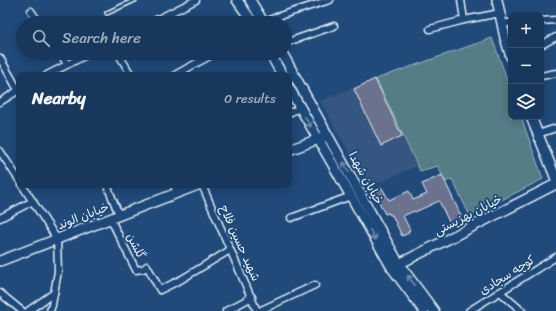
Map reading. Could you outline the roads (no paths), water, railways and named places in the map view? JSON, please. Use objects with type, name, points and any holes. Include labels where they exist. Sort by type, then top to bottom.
[{"type":"main road","points":[[237,0],[248,16]]},
{"type":"main road","points":[[250,0],[260,16]]},
{"type":"main road","points":[[497,0],[500,13],[506,23],[510,48]]},
{"type":"main road","points":[[274,60],[280,72]]},
{"type":"main road","name":"خیابان شهدا","points":[[285,60],[290,72]]},
{"type":"main road","name":"خیابان شهدا","points":[[292,76],[329,135],[396,266],[434,311]]},
{"type":"main road","name":"خیابان شهدا","points":[[292,93],[351,196],[424,311]]},
{"type":"main road","points":[[532,120],[556,179]]},
{"type":"main road","points":[[292,149],[329,135]]},
{"type":"main road","name":"خیابان بهزیستی","points":[[396,266],[556,184]]},
{"type":"main road","name":"خیابان الوند","points":[[0,261],[119,215],[175,189]]},
{"type":"street","points":[[164,16],[196,0]]},
{"type":"street","points":[[282,16],[330,0]]},
{"type":"street","points":[[461,0],[464,20]]},
{"type":"street","points":[[31,11],[34,16]]},
{"type":"street","points":[[430,29],[500,13]]},
{"type":"street","points":[[544,21],[556,20]]},
{"type":"street","points":[[292,41],[334,26]]},
{"type":"street","points":[[544,43],[556,37]]},
{"type":"street","points":[[0,58],[16,85]]},
{"type":"street","points":[[64,60],[67,64]]},
{"type":"street","points":[[52,72],[75,60]]},
{"type":"street","points":[[122,60],[129,72]]},
{"type":"street","points":[[180,72],[202,60]]},
{"type":"street","points":[[544,75],[556,73]]},
{"type":"street","points":[[0,102],[16,92]]},
{"type":"street","points":[[292,112],[300,108]]},
{"type":"street","points":[[538,134],[556,128]]},
{"type":"street","points":[[0,151],[3,160],[16,176]]},
{"type":"street","points":[[26,188],[57,239],[58,271],[50,311]]},
{"type":"street","points":[[108,188],[119,215]]},
{"type":"street","name":"شهید حسین فلاح","points":[[203,188],[258,311]]},
{"type":"street","points":[[291,218],[351,196]]},
{"type":"street","points":[[0,218],[33,201]]},
{"type":"street","name":"گلشن","points":[[110,218],[136,270],[143,269],[147,266],[160,290],[182,280],[230,250]]},
{"type":"street","name":"کوچه سجادی","points":[[469,311],[556,257]]},
{"type":"street","points":[[258,311],[315,285]]},
{"type":"street","points":[[500,292],[522,311]]},
{"type":"street","points":[[0,293],[22,311]]},
{"type":"street","points":[[28,311],[54,293]]},
{"type":"street","points":[[226,311],[252,297]]},
{"type":"lane","points":[[107,13],[135,0]]}]
